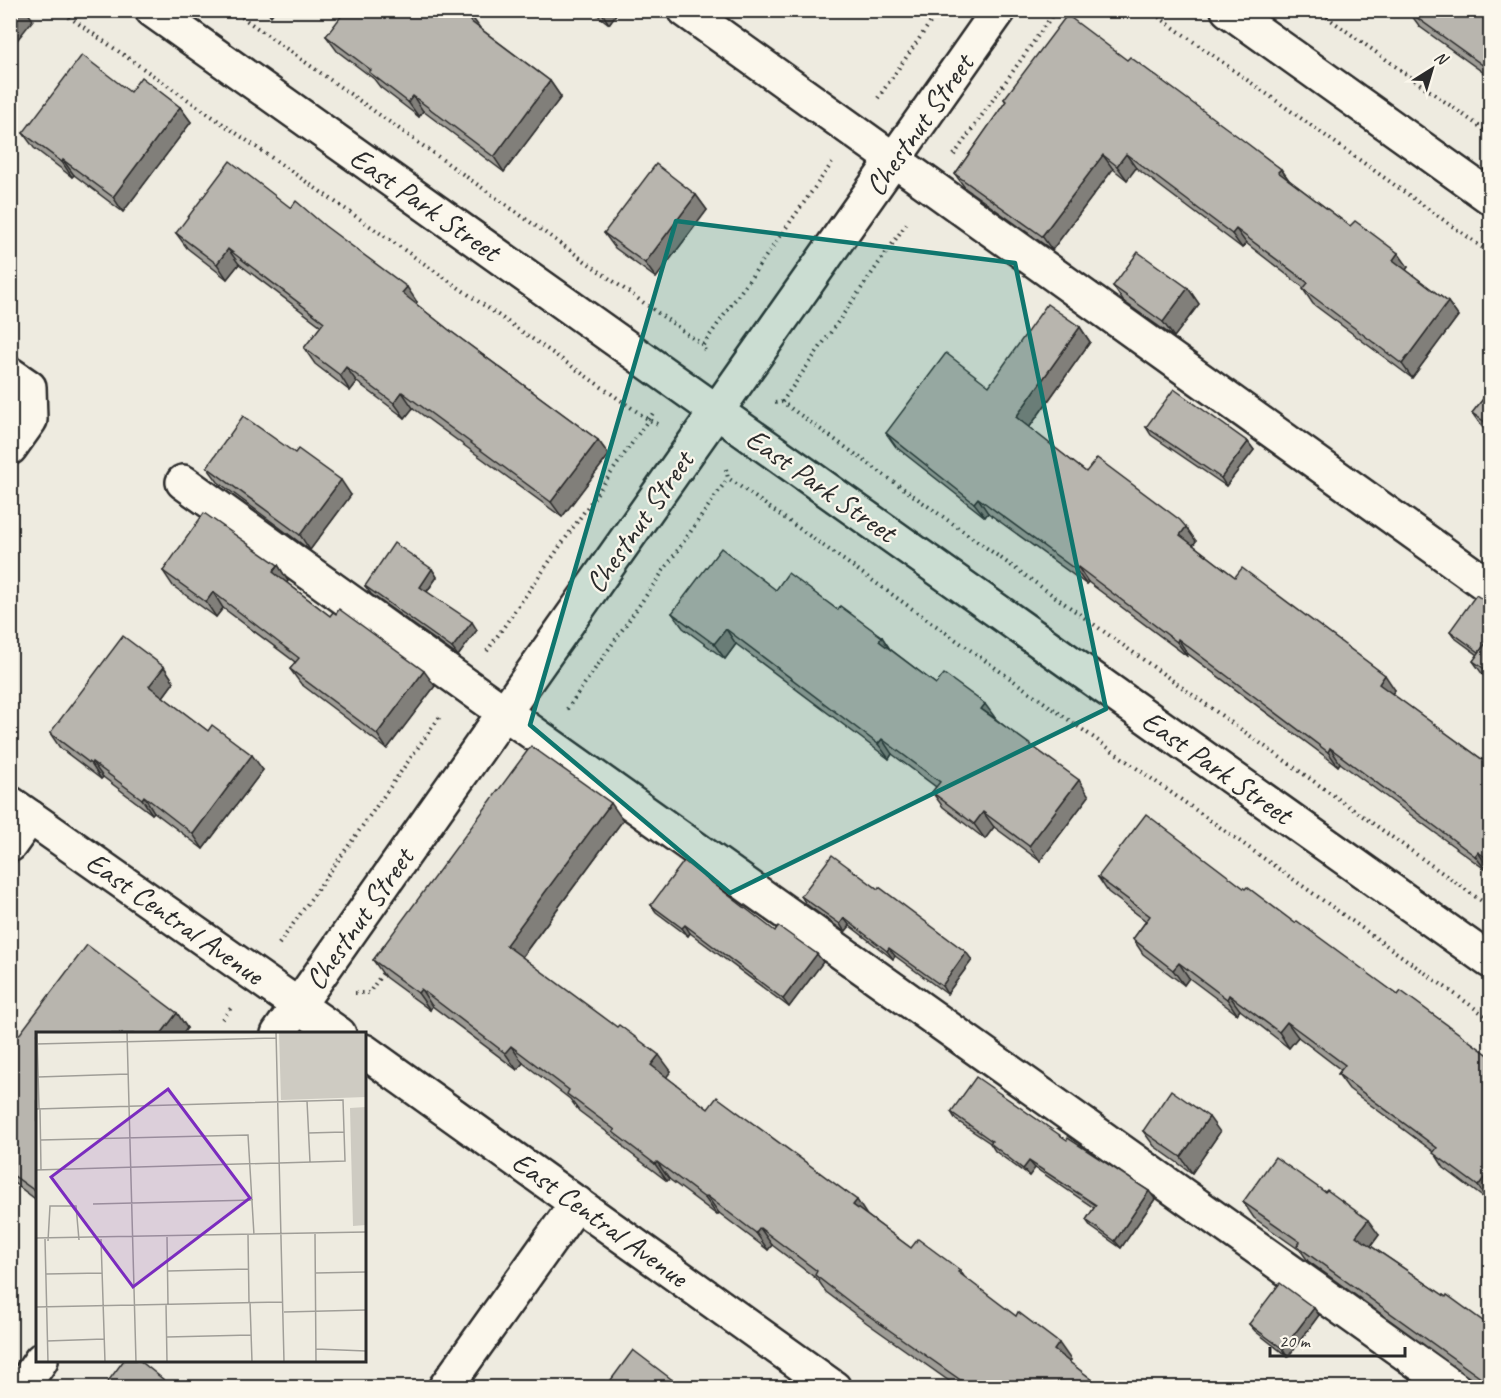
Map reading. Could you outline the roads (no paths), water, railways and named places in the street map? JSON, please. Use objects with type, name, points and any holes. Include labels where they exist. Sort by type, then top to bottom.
[{"type":"street","name":"East Park Street","points":[[152,10],[1491,961]]},
{"type":"street","points":[[685,10],[1491,587]]},
{"type":"street","name":"Chestnut Street","points":[[279,1032],[999,10]]},
{"type":"street","points":[[1228,10],[1491,197]]},
{"type":"street","points":[[10,374],[29,387],[30,420],[10,448]]},
{"type":"street","points":[[183,482],[1454,1388]]},
{"type":"street","points":[[10,844],[20,810]]},
{"type":"street","name":"East Central Avenue","points":[[20,810],[336,1032]]},
{"type":"street","name":"East Central Avenue","points":[[366,1053],[834,1388]]},
{"type":"street","points":[[445,1388],[577,1203]]},
{"type":"street","points":[[22,1388],[40,1362]]}]
